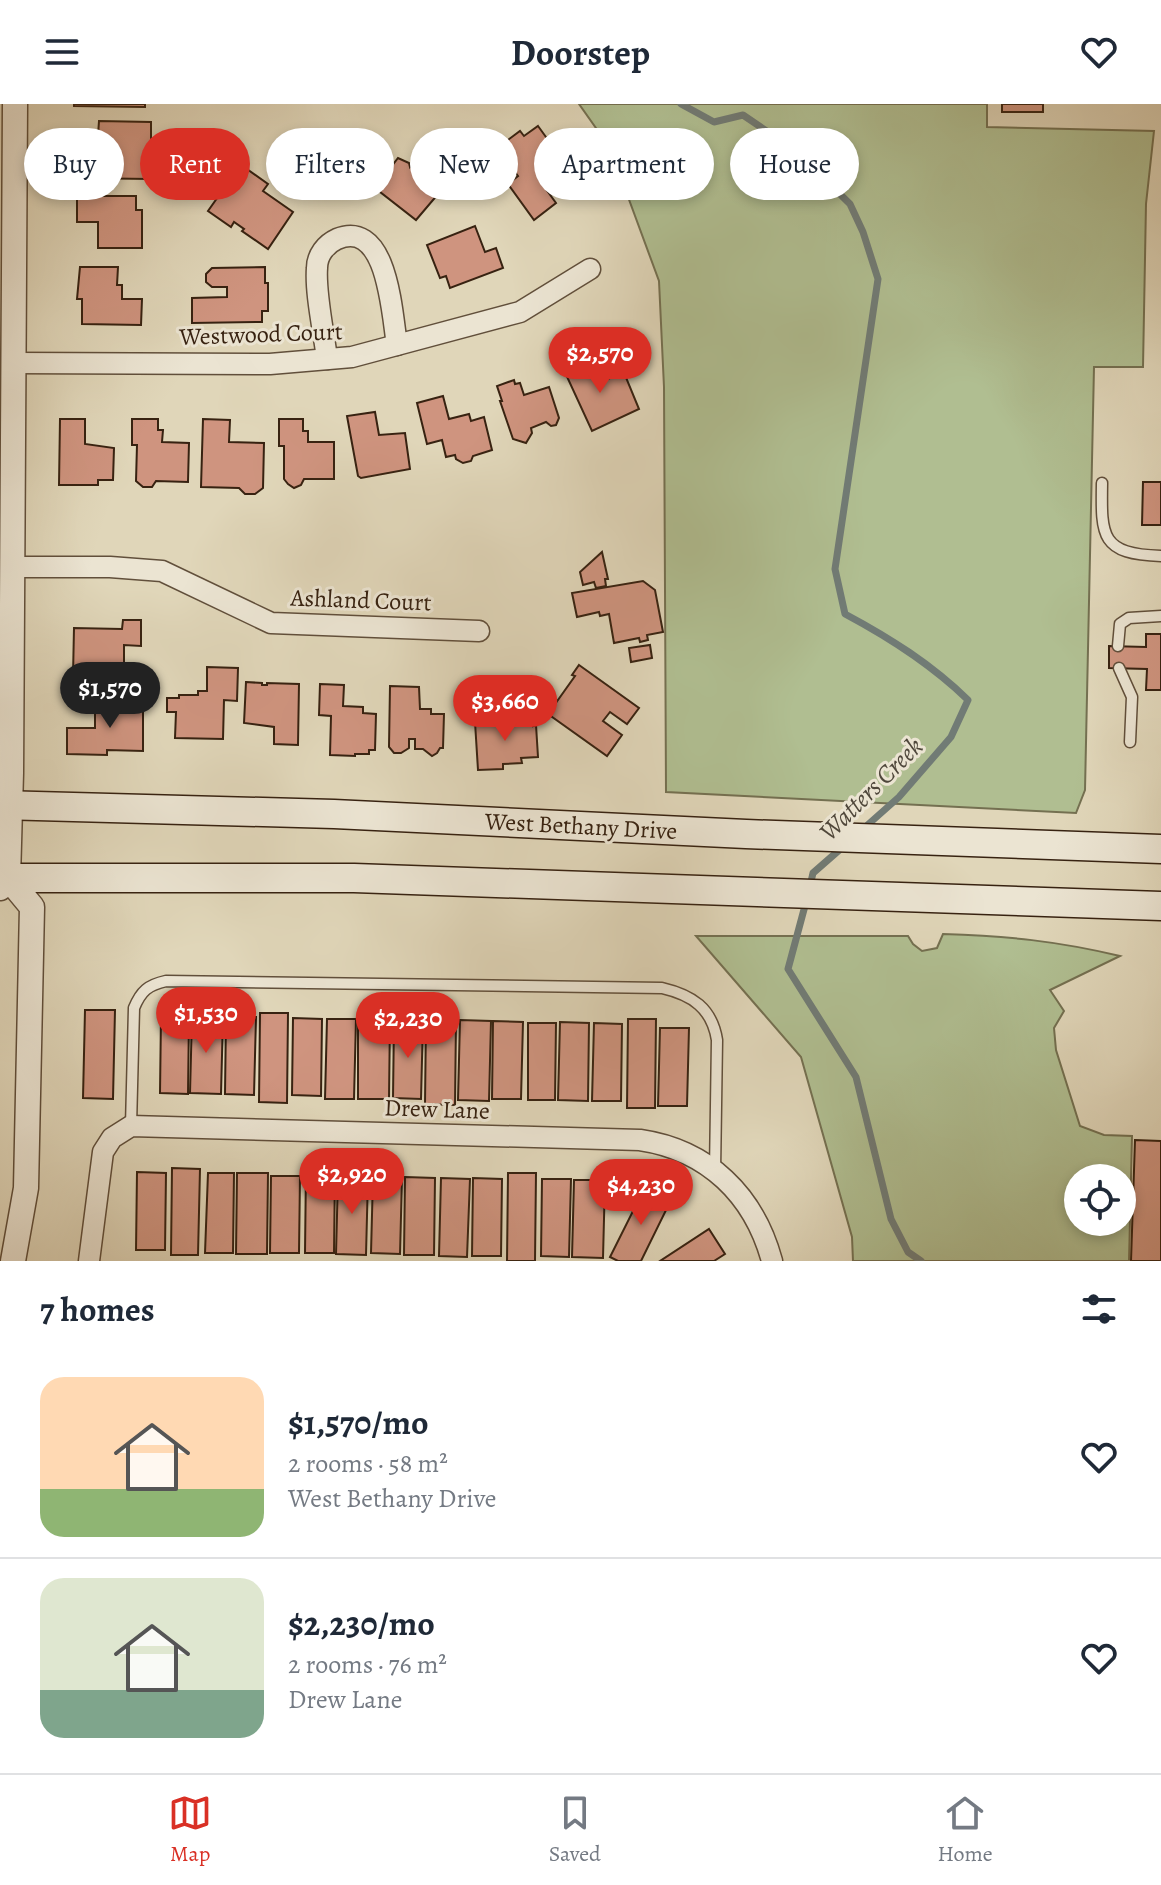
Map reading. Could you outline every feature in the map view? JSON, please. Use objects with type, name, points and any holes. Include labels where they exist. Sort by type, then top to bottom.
[{"type":"main road","name":"West Bethany Drive","points":[[5,806],[334,814],[746,834],[1161,849]]},
{"type":"main road","points":[[3,881],[354,878],[1161,906]]},
{"type":"street","points":[[13,1261],[26,1188],[32,907],[3,881],[6,673],[12,567],[15,104]]},
{"type":"street","points":[[327,359],[317,267],[325,248],[344,237],[365,240],[380,256],[397,345]]},
{"type":"street","name":"Westwood Court","points":[[13,363],[270,364],[352,357],[520,312],[590,269]]},
{"type":"street","name":"Ashland Court","points":[[12,567],[110,567],[162,571],[271,623],[479,631]]},
{"type":"street","points":[[89,1261],[103,1152],[112,1138],[131,1126]]},
{"type":"street","name":"Drew Lane","points":[[131,1126],[640,1140],[668,1144],[708,1164],[744,1199],[764,1234],[772,1261]]},
{"type":"lane","points":[[1102,483],[1101,525],[1108,538],[1119,550],[1137,555],[1161,556]]},
{"type":"lane","points":[[1118,646],[1120,624],[1129,618],[1161,616]]},
{"type":"lane","points":[[1119,668],[1132,697],[1130,742]]},
{"type":"lane","points":[[131,1126],[134,1008],[140,994],[150,984],[166,981],[662,988],[680,992],[694,1000],[706,1010],[714,1024],[717,1040],[715,1171]]},
{"type":"green space","points":[[579,104],[987,104],[987,127],[1154,131],[1146,204],[1143,367],[1094,367],[1085,790],[1076,813],[666,792],[664,387],[659,281],[629,200],[714,200],[714,128],[596,128]]},
{"type":"green space","points":[[943,934],[1053,943],[1120,956],[1050,990],[1064,1011],[1054,1028],[1056,1050],[1080,1126],[1104,1135],[1132,1136],[1131,1164],[1064,1164],[1064,1236],[1130,1236],[1129,1261],[853,1261],[852,1237],[801,1057],[696,936],[908,936],[922,951],[937,948]]},
{"type":"building","points":[[145,104],[145,107],[74,106]]},
{"type":"building","points":[[1002,104],[1043,104],[1043,112],[1002,112]]},
{"type":"building","points":[[99,121],[151,122],[151,128],[140,128],[140,179],[124,179],[124,128],[99,128]]},
{"type":"building","points":[[534,129],[534,200],[554,200],[556,203],[534,220],[518,198],[518,132],[524,136]]},
{"type":"building","points":[[398,158],[409,163],[410,200],[433,200],[416,220],[390,200],[394,200],[394,163]]},
{"type":"building","points":[[250,171],[266,183],[263,191],[266,200],[276,200],[293,212],[268,249],[234,222],[231,227],[208,211],[216,200],[250,200]]},
{"type":"building","points":[[124,196],[136,196],[136,210],[142,210],[142,248],[98,248],[98,222],[77,222],[77,200],[124,200]]},
{"type":"building","points":[[475,226],[485,252],[496,248],[503,268],[450,288],[446,276],[440,278],[427,245]]},
{"type":"building","points":[[80,267],[118,267],[117,285],[122,285],[122,299],[142,299],[141,325],[82,324],[82,299],[77,299]]},
{"type":"building","points":[[265,267],[268,311],[262,311],[262,322],[192,323],[192,298],[227,297],[227,287],[212,287],[206,282],[206,274],[212,268]]},
{"type":"building","points":[[585,358],[601,382],[619,374],[620,377],[625,375],[639,409],[592,431],[563,368]]},
{"type":"building","points":[[514,380],[515,384],[520,383],[524,395],[549,387],[559,418],[556,425],[546,422],[531,428],[532,433],[526,443],[513,439],[497,386]]},
{"type":"building","points":[[443,396],[449,419],[469,414],[471,421],[484,417],[492,450],[463,463],[455,455],[446,457],[442,440],[427,444],[417,403]]},
{"type":"building","points":[[375,412],[379,435],[405,433],[410,469],[361,478],[358,476],[347,416]]},
{"type":"building","points":[[60,419],[85,419],[85,444],[114,448],[113,480],[98,480],[98,485],[59,485]]},
{"type":"building","points":[[132,419],[158,419],[158,430],[163,430],[162,442],[189,443],[188,482],[156,481],[152,487],[143,487],[136,481],[137,445],[132,445]]},
{"type":"building","points":[[203,419],[230,420],[229,442],[264,443],[263,488],[255,494],[245,494],[239,488],[201,487]]},
{"type":"building","points":[[279,419],[303,419],[303,431],[308,431],[308,442],[334,442],[334,479],[304,479],[301,485],[294,488],[288,484],[284,479],[284,446],[279,446]]},
{"type":"building","points":[[1143,482],[1161,482],[1161,525],[1142,525]]},
{"type":"building","points":[[602,552],[608,579],[605,579],[606,586],[596,588],[594,582],[583,585],[580,572]]},
{"type":"building","points":[[643,581],[655,590],[663,632],[647,635],[648,640],[640,642],[639,638],[614,643],[609,614],[600,616],[599,612],[577,617],[572,593]]},
{"type":"building","points":[[123,620],[141,620],[141,646],[124,645],[124,663],[110,663],[110,673],[106,677],[73,676],[74,628],[122,629]]},
{"type":"building","points":[[1146,634],[1161,634],[1161,690],[1146,690],[1147,669],[1109,668],[1109,646],[1146,647]]},
{"type":"building","points":[[650,645],[652,658],[631,662],[629,648]]},
{"type":"building","points":[[579,665],[639,708],[627,724],[610,712],[603,721],[622,735],[607,756],[548,714],[575,676],[572,675]]},
{"type":"building","points":[[207,667],[238,668],[237,701],[224,700],[223,739],[175,738],[176,712],[167,712],[167,698],[207,691]]},
{"type":"building","points":[[246,682],[299,684],[298,745],[274,744],[274,727],[244,723]]},
{"type":"building","points":[[320,684],[344,685],[343,706],[363,707],[363,713],[376,714],[375,750],[355,756],[330,755],[331,716],[319,715]]},
{"type":"building","points":[[390,686],[419,687],[420,709],[431,709],[431,714],[444,714],[443,748],[437,753],[432,756],[423,749],[415,749],[415,739],[409,739],[409,748],[401,753],[394,753],[389,747]]},
{"type":"building","points":[[95,701],[143,702],[143,751],[107,750],[107,755],[67,754],[67,728],[95,728]]},
{"type":"building","points":[[533,719],[538,757],[521,758],[522,763],[503,764],[503,769],[478,770],[475,722]]},
{"type":"building","points":[[85,1010],[115,1010],[113,1099],[83,1098]]},
{"type":"building","points":[[260,1013],[288,1013],[287,1103],[259,1102]]},
{"type":"building","points":[[161,1016],[189,1017],[188,1094],[160,1093]]},
{"type":"building","points":[[192,1016],[223,1017],[221,1094],[190,1093]]},
{"type":"building","points":[[226,1017],[256,1017],[254,1095],[225,1094]]},
{"type":"building","points":[[293,1018],[322,1019],[321,1096],[292,1095]]},
{"type":"building","points":[[358,1018],[390,1018],[389,1099],[358,1099]]},
{"type":"building","points":[[327,1019],[356,1019],[354,1099],[325,1099]]},
{"type":"building","points":[[628,1019],[656,1019],[655,1108],[627,1108]]},
{"type":"building","points":[[426,1020],[456,1021],[455,1105],[425,1104]]},
{"type":"building","points":[[460,1020],[491,1021],[489,1101],[458,1100]]},
{"type":"building","points":[[394,1021],[423,1021],[421,1099],[393,1098]]},
{"type":"building","points":[[493,1021],[523,1022],[521,1099],[492,1099]]},
{"type":"building","points":[[560,1022],[589,1023],[588,1101],[558,1100]]},
{"type":"building","points":[[528,1023],[556,1023],[555,1100],[528,1100]]},
{"type":"building","points":[[594,1023],[622,1024],[621,1101],[592,1101]]},
{"type":"building","points":[[660,1028],[689,1028],[687,1106],[658,1106]]},
{"type":"building","points":[[1135,1140],[1161,1141],[1161,1261],[1131,1261],[1132,1236],[1136,1236]]},
{"type":"building","points":[[172,1168],[200,1169],[198,1255],[171,1255]]},
{"type":"building","points":[[306,1168],[335,1169],[334,1253],[305,1253]]},
{"type":"building","points":[[137,1172],[166,1173],[165,1250],[136,1250]]},
{"type":"building","points":[[208,1173],[234,1173],[233,1253],[205,1253]]},
{"type":"building","points":[[237,1173],[268,1173],[267,1254],[236,1254]]},
{"type":"building","points":[[508,1173],[536,1173],[535,1261],[507,1261]]},
{"type":"building","points":[[271,1176],[300,1176],[299,1253],[270,1253]]},
{"type":"building","points":[[338,1177],[368,1177],[366,1255],[336,1254]]},
{"type":"building","points":[[373,1177],[402,1178],[400,1254],[371,1253]]},
{"type":"building","points":[[405,1177],[435,1178],[434,1255],[404,1255]]},
{"type":"building","points":[[441,1178],[470,1179],[467,1257],[439,1256]]},
{"type":"building","points":[[473,1178],[502,1179],[501,1256],[472,1256]]},
{"type":"building","points":[[542,1179],[571,1179],[569,1257],[541,1256]]},
{"type":"building","points":[[574,1180],[605,1180],[603,1258],[572,1257]]},
{"type":"building","points":[[645,1187],[671,1200],[641,1261],[618,1261],[610,1257]]},
{"type":"building","points":[[709,1229],[725,1254],[714,1261],[660,1261]]},
{"type":"waterway","name":"Watters Creek","points":[[681,104],[714,122],[743,115],[796,151],[850,204],[878,279],[835,569],[845,614],[910,652],[968,700],[951,737],[899,797],[863,829]]},
{"type":"waterway","name":"Watters Creek","points":[[810,886],[813,873],[845,845]]},
{"type":"waterway","name":"Watters Creek","points":[[806,902],[788,969],[856,1077],[891,1219],[908,1252],[921,1261]]}]
